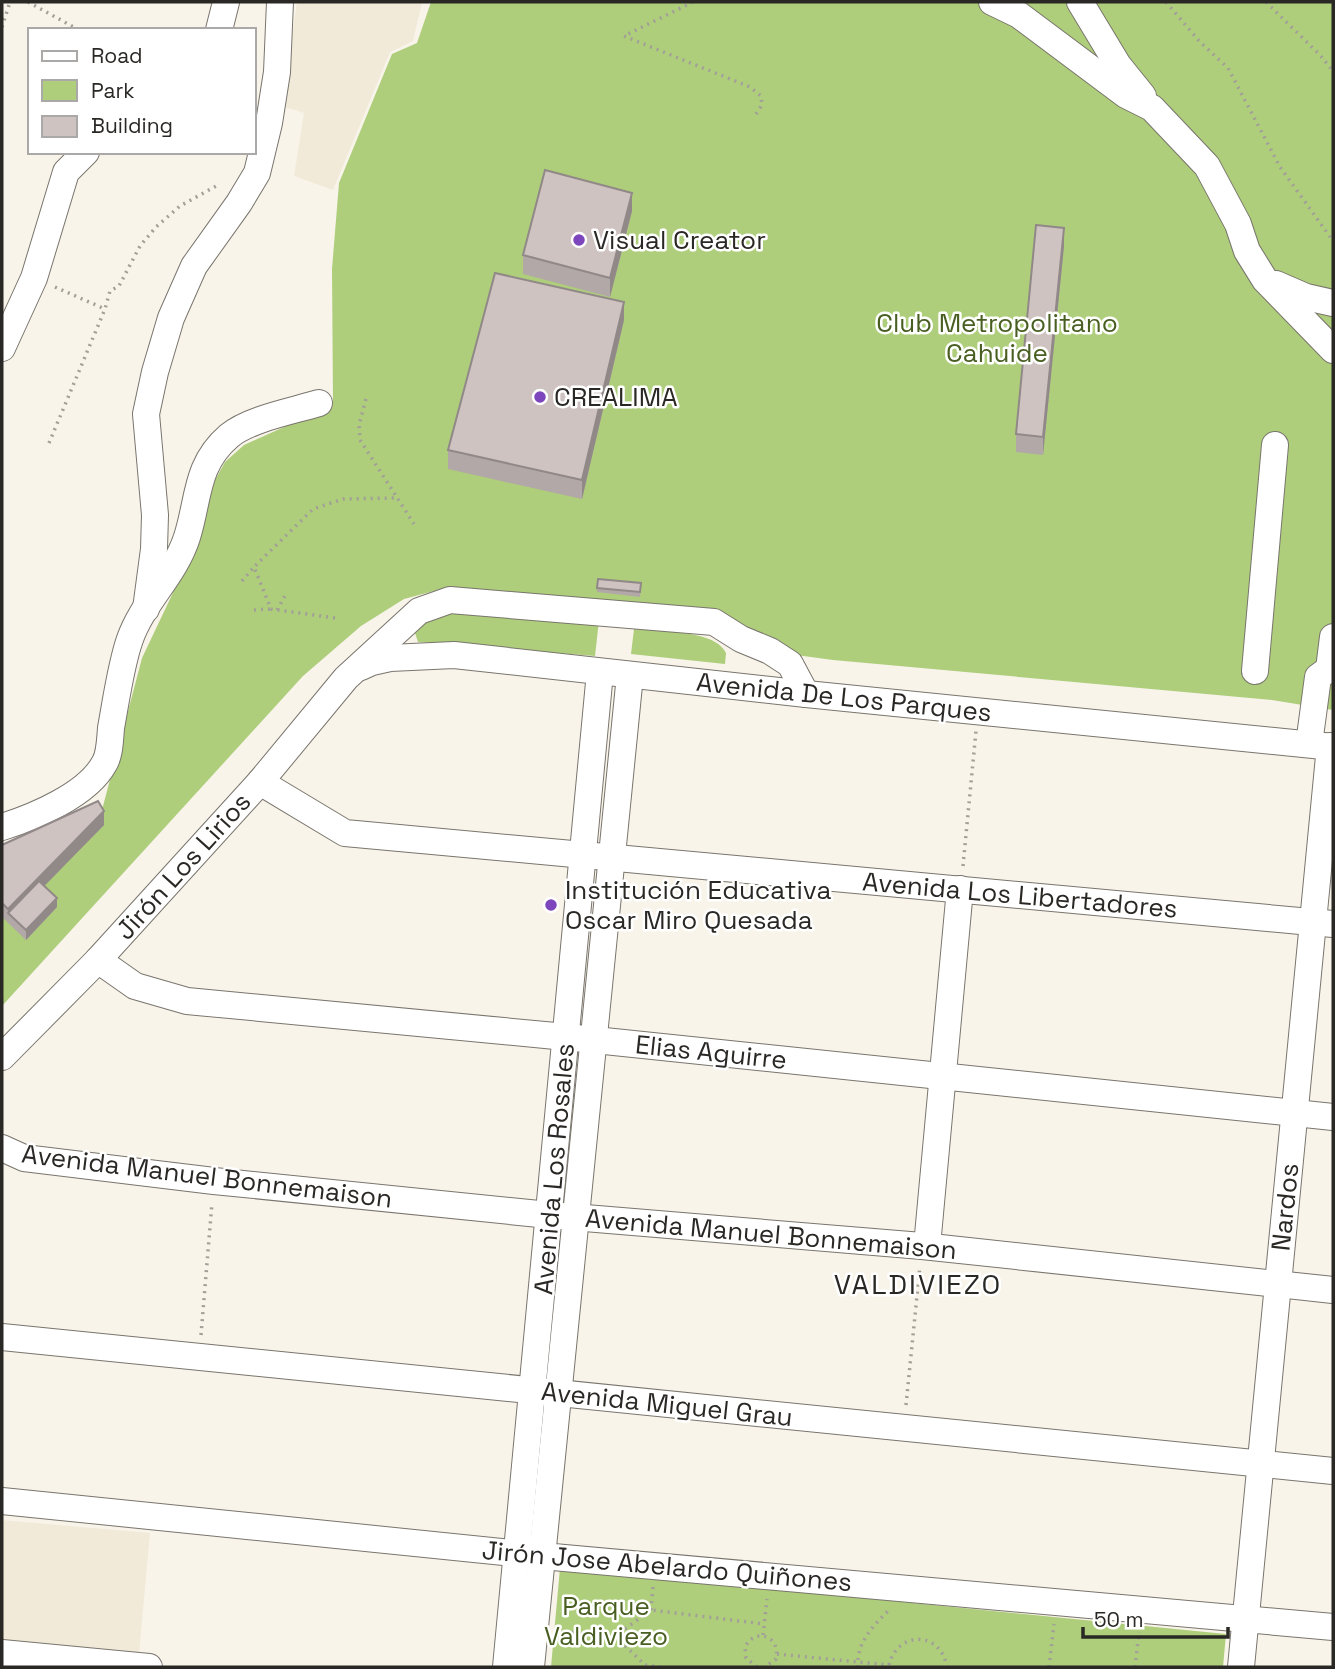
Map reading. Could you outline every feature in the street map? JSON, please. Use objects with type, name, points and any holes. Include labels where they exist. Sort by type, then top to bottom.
[{"type":"street","points":[[220,28],[226,2]]},
{"type":"street","points":[[146,609],[154,549],[155,515],[146,414],[155,372],[172,318],[194,266],[257,173],[277,72],[280,2]]},
{"type":"street","points":[[992,2],[1019,15],[1126,95],[1152,108]]},
{"type":"street","points":[[1080,2],[1118,65],[1152,108],[1207,166],[1238,224],[1247,251],[1265,279],[1333,350]]},
{"type":"street","points":[[2,348],[34,278],[66,172],[84,154]]},
{"type":"street","points":[[1265,279],[1306,297],[1333,303]]},
{"type":"street","points":[[2,827],[27,820],[58,803],[92,780],[106,762],[130,638],[171,572],[187,538],[199,479],[211,458],[229,435],[255,423],[318,403]]},
{"type":"street","points":[[1255,671],[1275,445]]},
{"type":"street","name":"Jirón Los Lirios","points":[[2,1057],[98,960],[260,782],[334,690],[419,611],[450,600],[714,622],[790,664],[806,694]]},
{"type":"street","name":"Nardos","points":[[1241,1667],[1294,1114],[1323,923],[1324,746],[1318,677],[1331,667],[1333,637]]},
{"type":"street","name":"Avenida De Los Parques","points":[[357,669],[390,658],[454,655],[977,712],[1324,746]]},
{"type":"street","name":"Avenida Los Rosales","points":[[506,1667],[530,1554],[579,1039],[584,854],[600,672]]},
{"type":"street","name":"Avenida Los Rosales","points":[[579,1039],[611,856],[630,675]]},
{"type":"street","name":"Avenida Los Libertadores","points":[[260,782],[345,833],[1323,923]]},
{"type":"street","points":[[924,1246],[960,889]]},
{"type":"street","name":"Elias Aguirre","points":[[98,960],[135,986],[187,1001],[1333,1117]]},
{"type":"street","name":"Avenida Manuel Bonnemaison","points":[[2,1148],[24,1158],[214,1181],[562,1216],[924,1246],[1333,1290]]},
{"type":"street","name":"Avenida Miguel Grau","points":[[2,1337],[1333,1471]]},
{"type":"street","name":"Jirón Jose Abelardo Quiñones","points":[[2,1500],[530,1554],[1333,1627]]},
{"type":"street","name":"Avenida Los Rosales","points":[[530,1554],[535,1628],[531,1667]]},
{"type":"street","points":[[2,1653],[149,1667]]},
{"type":"path","points":[[2,27],[10,2]]},
{"type":"path","points":[[28,2],[75,28]]},
{"type":"path","points":[[693,2],[624,36],[750,87],[761,96],[762,105],[756,114]]},
{"type":"path","points":[[1166,2],[1200,42],[1228,68],[1280,167],[1333,241]]},
{"type":"path","points":[[1266,2],[1333,71]]},
{"type":"path","points":[[49,443],[106,309],[110,291],[119,286],[140,246],[156,227],[180,206],[218,186]]},
{"type":"path","points":[[34,278],[106,309]]},
{"type":"path","points":[[366,399],[359,425],[360,440],[414,524]]},
{"type":"path","points":[[242,581],[313,509],[343,499],[397,498]]},
{"type":"path","points":[[254,567],[271,609]]},
{"type":"path","points":[[277,610],[286,594]]},
{"type":"path","points":[[254,610],[271,609],[335,618]]},
{"type":"path","points":[[960,889],[977,712]]},
{"type":"path","points":[[199,1358],[214,1181]]},
{"type":"path","points":[[903,1428],[924,1246]]},
{"type":"path","points":[[763,1636],[769,1576]]},
{"type":"path","points":[[858,1665],[862,1642],[874,1625],[911,1588]]},
{"type":"path","points":[[1049,1667],[1057,1601]]},
{"type":"path","points":[[1135,1667],[1141,1609]]},
{"type":"path","points":[[615,1636],[651,1610],[764,1624]]},
{"type":"path","points":[[535,1628],[615,1636],[645,1665],[661,1667]]},
{"type":"path","points":[[757,1667],[746,1658],[745,1647],[751,1638],[763,1636],[775,1644],[777,1654],[773,1663],[765,1667]]},
{"type":"path","points":[[777,1654],[858,1665],[889,1666],[891,1656],[905,1642],[924,1640],[940,1649],[947,1667]]},
{"type":"shaded area","points":[[297,2],[422,2],[413,41],[390,52],[333,190],[294,176],[304,113],[282,106]]},
{"type":"shaded area","points":[[2,1520],[150,1533],[139,1654],[2,1642]]},
{"type":"green space","name":"Club Metropolitano Cahuide","points":[[431,2],[1333,2],[1333,710],[1272,700],[781,653],[695,608],[449,587],[404,599],[361,626],[303,676],[2,1006],[2,854],[102,810],[142,658],[198,540],[215,480],[225,462],[244,445],[333,405],[332,269],[339,183],[392,54],[417,43]]},
{"type":"green space","points":[[451,609],[599,620],[595,656],[418,642],[414,630],[428,617]]},
{"type":"green space","points":[[634,629],[685,633],[710,640],[720,645],[726,653],[725,664],[631,654]]},
{"type":"green space","name":"Parque Valdiviezo","points":[[560,1568],[1226,1634],[1223,1667],[551,1667]]},
{"type":"building","points":[[545,170],[632,193],[610,278],[523,255]]},
{"type":"building","points":[[1036,225],[1064,228],[1043,437],[1016,434]]},
{"type":"building","points":[[495,273],[624,302],[582,480],[448,450]]},
{"type":"building","points":[[598,579],[641,583],[640,592],[597,588]]},
{"type":"building","points":[[98,801],[104,811],[8,909],[2,903],[2,845]]},
{"type":"building","points":[[39,881],[57,898],[26,930],[8,913]]},
{"type":"place","name":"Visual Creator","points":[[579,240]]},
{"type":"place","name":"CREALIMA","points":[[540,397]]},
{"type":"place","name":"Institución Educativa Oscar Miro Quesada","points":[[551,905]]},
{"type":"district","name":"VALDIVIEZO","points":[[918,1284]]}]
